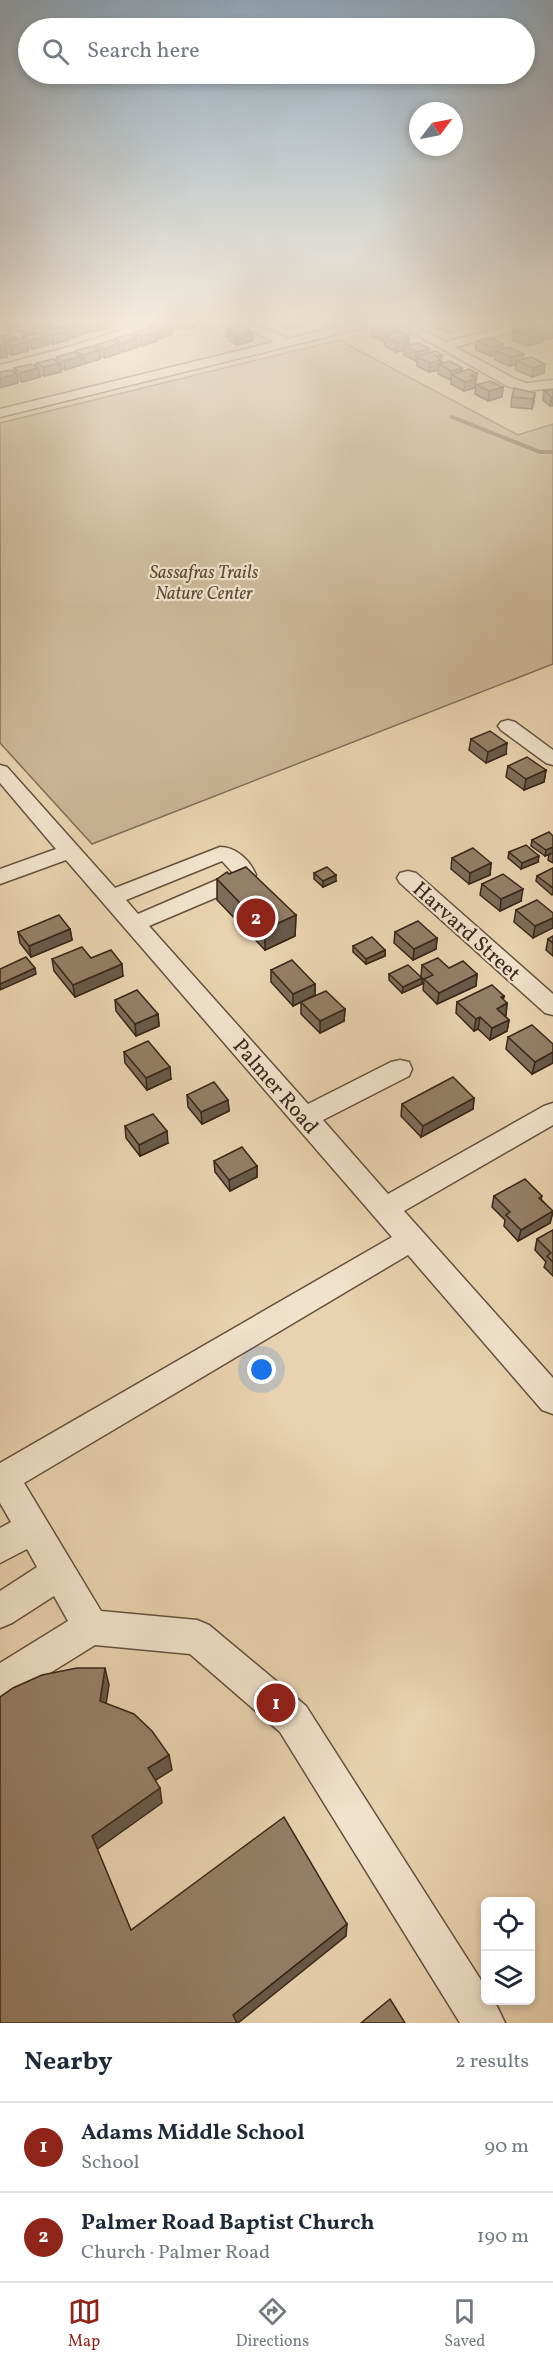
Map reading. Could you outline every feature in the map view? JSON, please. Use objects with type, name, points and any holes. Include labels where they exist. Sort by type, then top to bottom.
[{"type":"street","points":[[508,726],[553,759]]},
{"type":"street","name":"Palmer Road","points":[[0,771],[553,1400]]},
{"type":"street","points":[[0,877],[70,851]]},
{"type":"street","points":[[111,898],[220,854],[227,854],[243,870],[245,876],[240,879],[134,924]]},
{"type":"street","name":"Harvard Street","points":[[408,878],[553,1007]]},
{"type":"street","points":[[304,1118],[400,1069]]},
{"type":"street","points":[[386,1209],[553,1113]]},
{"type":"street","points":[[91,1627],[2,1479],[412,1239]]},
{"type":"street","points":[[0,1547],[32,1527]]},
{"type":"street","points":[[0,1611],[60,1573]]},
{"type":"street","points":[[0,1683],[91,1627],[197,1637],[293,1719],[484,2023]]},
{"type":"green space","name":"Sassafras Trails Nature Center","points":[[19,418],[487,418],[518,435],[553,424],[553,664],[92,844],[0,743],[0,423]]},
{"type":"building","points":[[490,731],[507,743],[488,752],[471,739]]},
{"type":"building","points":[[527,757],[546,770],[526,779],[508,766]]},
{"type":"building","points":[[549,832],[553,836],[553,847],[546,850],[532,840]]},
{"type":"building","points":[[526,845],[539,856],[522,863],[509,852]]},
{"type":"building","points":[[473,848],[491,863],[470,873],[452,858]]},
{"type":"building","points":[[246,867],[296,915],[265,929],[217,879],[227,872],[229,874]]},
{"type":"building","points":[[327,867],[336,875],[323,881],[314,873]]},
{"type":"building","points":[[553,868],[553,888],[537,876]]},
{"type":"building","points":[[503,874],[523,889],[501,899],[482,884]]},
{"type":"building","points":[[537,900],[553,913],[553,918],[535,926],[516,910]]},
{"type":"building","points":[[59,915],[70,929],[29,946],[18,932]]},
{"type":"building","points":[[418,921],[437,938],[414,949],[395,932]]},
{"type":"building","points":[[372,937],[385,950],[366,959],[353,946]]},
{"type":"building","points":[[82,947],[91,958],[111,950],[122,964],[73,985],[52,959]]},
{"type":"building","points":[[26,957],[35,968],[0,984],[0,969]]},
{"type":"building","points":[[438,958],[449,968],[463,961],[477,974],[439,993],[424,979],[433,975],[422,965]]},
{"type":"building","points":[[292,960],[315,984],[293,994],[271,970]]},
{"type":"building","points":[[408,965],[422,978],[403,987],[389,974]]},
{"type":"building","points":[[492,985],[504,996],[501,997],[507,1003],[497,1009],[509,1020],[492,1028],[480,1017],[476,1019],[457,1002]]},
{"type":"building","points":[[137,990],[158,1014],[135,1024],[115,1000]]},
{"type":"building","points":[[326,991],[345,1009],[320,1021],[301,1002]]},
{"type":"building","points":[[532,1025],[553,1044],[553,1052],[535,1062],[508,1037]]},
{"type":"building","points":[[148,1041],[170,1067],[146,1078],[124,1052]]},
{"type":"building","points":[[453,1077],[474,1098],[423,1126],[402,1104]]},
{"type":"building","points":[[214,1082],[228,1100],[201,1112],[187,1095]]},
{"type":"building","points":[[153,1114],[167,1131],[139,1145],[125,1126]]},
{"type":"building","points":[[242,1147],[257,1166],[229,1180],[214,1161]]},
{"type":"building","points":[[525,1179],[542,1196],[539,1198],[553,1211],[521,1230],[506,1215],[510,1212],[494,1196]]},
{"type":"building","points":[[553,1230],[553,1262],[547,1256],[551,1253],[537,1239]]},
{"type":"building","points":[[77,1668],[105,1668],[100,1701],[134,1714],[152,1731],[169,1755],[148,1768],[160,1788],[92,1836],[131,1930],[284,1817],[347,1924],[233,2015],[237,2023],[0,2023],[0,1697],[13,1688],[42,1675]]},
{"type":"building","points":[[390,1999],[405,2023],[361,2023]]},
{"type":"waterway","points":[[456,418],[540,452],[553,452]]},
{"type":"place","name":"Palmer Road Baptist Church","points":[[256,918]]},
{"type":"place","name":"Adams Middle School","points":[[276,1703]]}]
